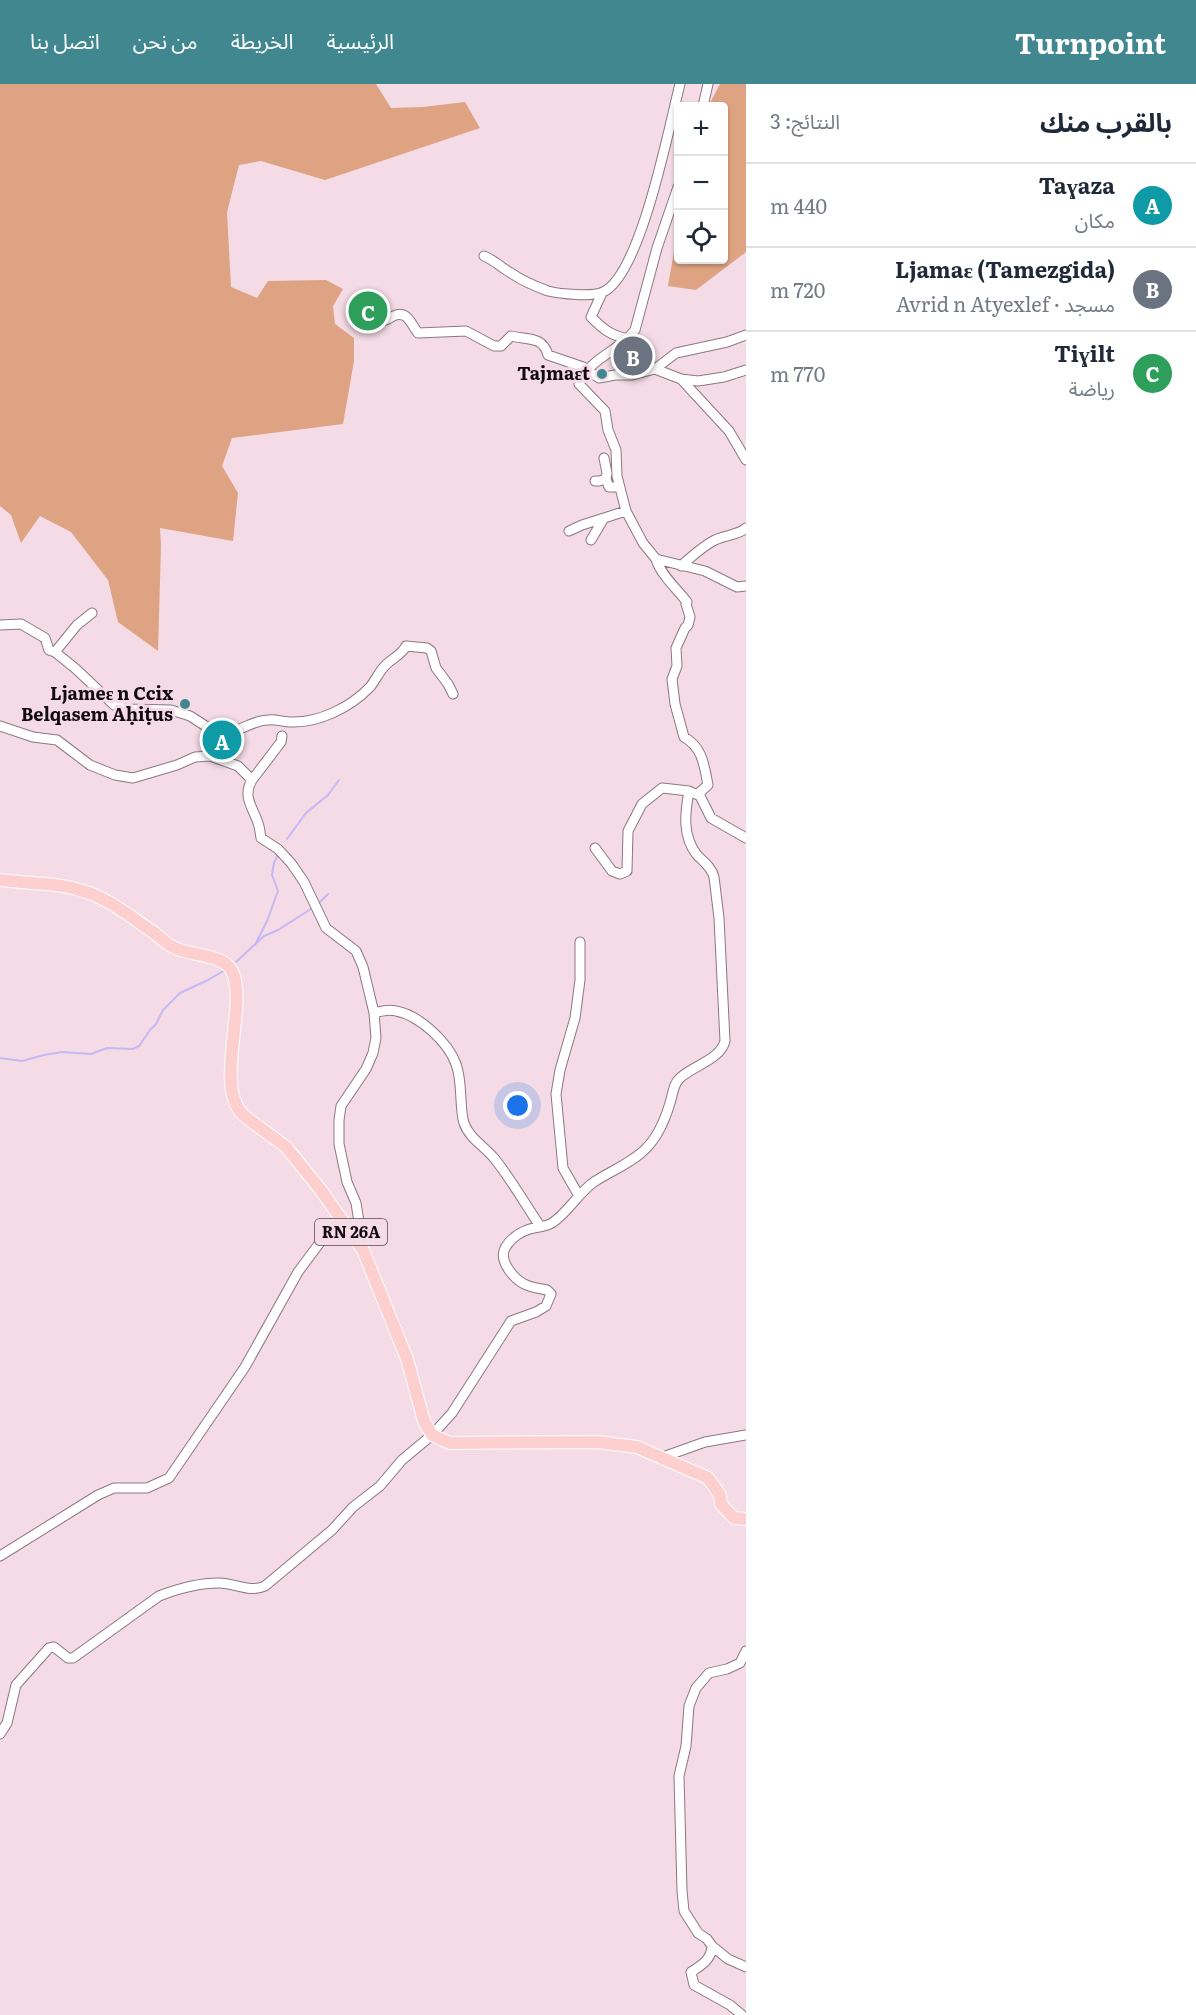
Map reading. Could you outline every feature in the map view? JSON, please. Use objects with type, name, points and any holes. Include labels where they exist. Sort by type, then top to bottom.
[{"type":"main road","name":"RN 26A","points":[[0,880],[57,885],[89,892],[113,905],[175,948],[221,960],[230,966],[234,974],[237,999],[231,1071],[233,1099],[243,1114],[286,1147],[363,1250],[407,1359],[424,1421],[432,1435]]},
{"type":"main road","points":[[432,1435],[450,1443],[597,1442],[637,1447],[708,1478],[720,1495],[720,1504],[734,1518],[746,1520]]},
{"type":"street","points":[[629,339],[606,332],[591,317],[602,293],[612,286],[622,274],[634,248],[648,208],[680,84]]},
{"type":"street","points":[[704,102],[708,84]]},
{"type":"street","points":[[674,199],[657,248],[635,330],[629,339],[598,358],[586,371],[579,384],[605,411],[608,430],[616,450],[617,476],[626,511],[643,543],[656,559],[663,573],[687,602],[690,617],[676,648],[676,666],[672,680],[675,704],[684,737],[695,744],[703,763],[708,785],[700,792],[700,796]]},
{"type":"street","points":[[484,256],[495,260],[510,273],[548,291],[579,294],[602,293]]},
{"type":"street","points":[[374,313],[386,320],[396,314],[403,315],[409,318],[418,333],[466,331],[494,346],[501,346],[512,336],[540,341],[546,347],[548,355],[583,367],[599,378],[632,375],[655,369],[676,352],[696,350],[746,335]]},
{"type":"street","points":[[655,369],[681,379],[710,380],[746,370]]},
{"type":"street","points":[[681,379],[729,430],[746,460]]},
{"type":"street","points":[[604,458],[609,487],[620,487]]},
{"type":"street","points":[[595,481],[606,479]]},
{"type":"street","points":[[569,531],[626,511]]},
{"type":"street","points":[[591,540],[604,518]]},
{"type":"street","points":[[681,566],[715,540],[746,528]]},
{"type":"street","points":[[656,559],[705,571],[737,587],[746,586]]},
{"type":"street","points":[[55,652],[77,625],[92,612]]},
{"type":"street","points":[[0,625],[21,624],[45,638],[49,650],[55,652],[114,705],[128,710],[171,710],[190,716],[214,732],[232,731],[254,722],[270,719],[291,723],[306,722],[327,716],[359,697],[382,669],[406,646],[427,648],[432,651],[436,668],[453,694]]},
{"type":"street","points":[[0,726],[33,737],[57,740],[90,765],[115,775],[133,778],[177,765],[195,757],[210,756],[238,766],[252,780]]},
{"type":"street","points":[[210,756],[214,732]]},
{"type":"street","points":[[282,736],[281,742],[252,780],[247,793],[250,809],[259,826],[261,838],[278,849],[291,863],[309,892],[326,928],[356,951],[363,967],[374,1013],[376,1038],[373,1053],[366,1069],[341,1106],[339,1120],[339,1144],[347,1182],[356,1203],[363,1250]]},
{"type":"street","points":[[595,848],[612,871],[620,874],[627,872],[628,831],[642,804],[662,788],[689,791],[700,796],[711,818],[746,838]]},
{"type":"street","points":[[0,1734],[7,1723],[16,1685],[49,1648],[54,1647],[68,1658],[73,1658],[159,1596],[167,1593],[215,1583],[228,1583],[252,1589],[265,1586],[332,1530],[353,1508],[380,1486],[402,1460],[432,1435],[452,1413],[511,1321],[536,1312],[548,1303],[551,1294],[548,1290],[528,1286],[518,1280],[506,1265],[503,1256],[511,1239],[521,1233],[554,1222],[595,1182],[626,1164],[651,1144],[680,1078],[717,1054],[725,1041],[714,877],[712,871],[695,853],[686,829],[685,814],[689,791]]},
{"type":"street","points":[[0,873],[19,882]]},
{"type":"street","points":[[579,1196],[563,1168],[556,1094],[560,1070],[575,1018],[580,980],[580,942]]},
{"type":"street","points":[[374,1013],[396,1011],[408,1015],[436,1035],[456,1062],[464,1123],[473,1137],[493,1157],[540,1226]]},
{"type":"street","points":[[0,1556],[98,1495],[114,1488],[147,1488],[169,1478],[245,1367],[298,1272],[339,1217]]},
{"type":"street","points":[[660,1458],[705,1442],[746,1435]]},
{"type":"street","points":[[746,1652],[740,1663],[709,1673],[696,1688],[689,1706],[686,1746],[680,1776],[684,1911],[698,1934],[707,1939],[728,1959],[746,1967]]},
{"type":"street","points":[[712,1946],[711,1955],[706,1963],[691,1972],[694,1985],[730,2005],[742,2015]]},
{"type":"shaded area","points":[[0,84],[376,84],[391,108],[465,102],[480,128],[325,180],[261,161],[239,165],[227,212],[231,287],[257,298],[268,281],[326,280],[343,289],[333,306],[335,324],[354,338],[354,361],[343,424],[232,438],[222,466],[238,493],[233,541],[160,528],[158,651],[118,622],[108,580],[71,532],[40,516],[21,543],[11,515],[0,506]]},
{"type":"shaded area","points":[[720,84],[746,84],[746,252],[696,290],[668,286],[674,252],[674,264],[728,264],[728,102],[711,101]]},
{"type":"waterway","points":[[287,839],[306,813],[328,795],[339,780]]},
{"type":"waterway","points":[[255,945],[278,891],[272,875],[278,854]]},
{"type":"waterway","points":[[319,903],[328,894]]},
{"type":"waterway","points":[[236,962],[264,936],[278,930],[314,907]]},
{"type":"waterway","points":[[0,1058],[22,1061],[62,1052],[91,1054],[107,1048],[133,1049],[139,1046],[156,1024],[163,1010],[180,993],[225,970]]},
{"type":"place","name":"Tiɣilt","points":[[368,311]]},
{"type":"place","name":"Ljamaɛ (Tamezgida)","points":[[633,356]]},
{"type":"place","name":"Tajmaɛt","points":[[602,374]]},
{"type":"place","name":"Ljameɛ n Ccix Belqasem Aḥiṭus","points":[[185,704]]},
{"type":"place","name":"Taɣaza","points":[[222,740]]}]
